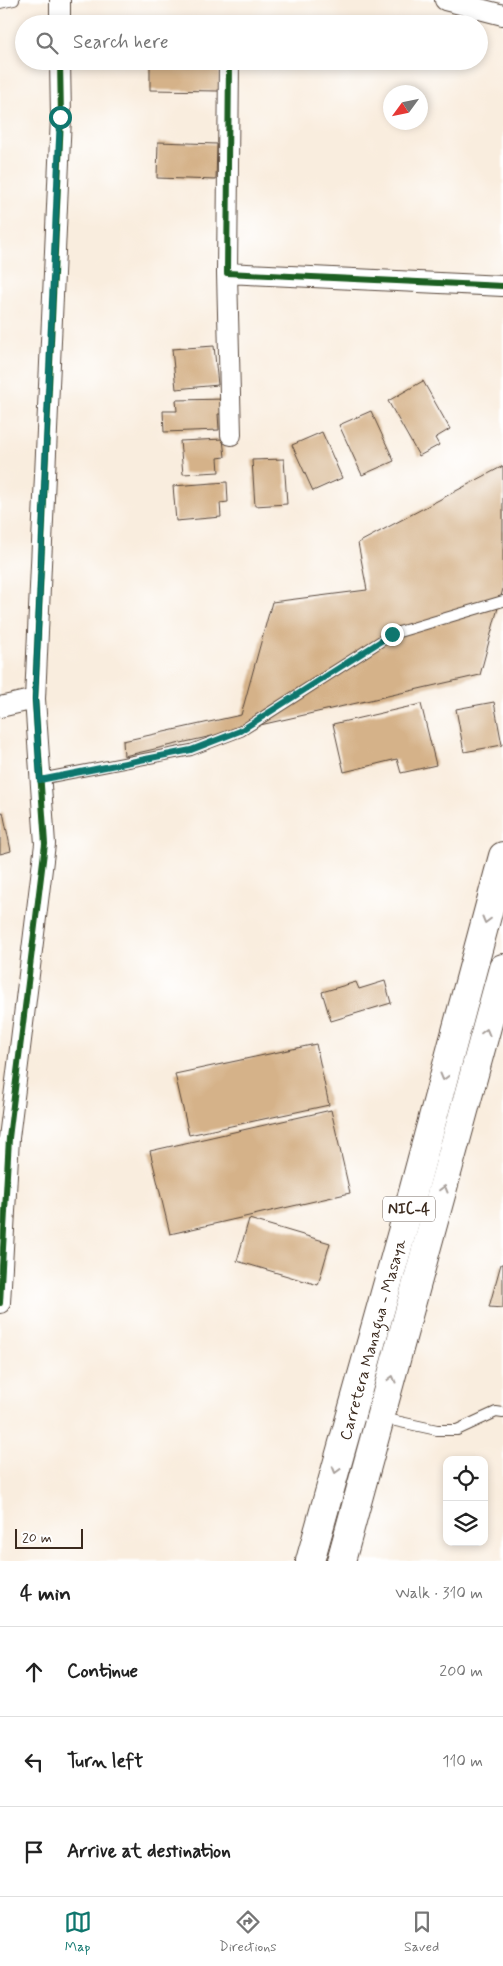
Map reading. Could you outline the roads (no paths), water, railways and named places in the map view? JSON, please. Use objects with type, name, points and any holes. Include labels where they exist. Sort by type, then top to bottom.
[{"type":"highway","name":"Carretera Managua - Masaya","points":[[310,1561],[409,1207],[503,856]]},
{"type":"highway","name":"Carretera Managua - Masaya","points":[[341,1561],[503,968]]},
{"type":"street","points":[[60,0],[60,15]]},
{"type":"street","points":[[445,0],[503,15]]},
{"type":"street","points":[[0,1303],[9,1138],[45,844],[35,699],[60,126],[60,70]]},
{"type":"street","points":[[229,70],[227,274],[231,435]]},
{"type":"street","points":[[227,274],[503,286]]},
{"type":"street","points":[[0,707],[35,699]]},
{"type":"lane","points":[[0,3],[14,0]]},
{"type":"lane","points":[[40,780],[191,750],[232,734],[392,634],[503,601]]},
{"type":"lane","points":[[381,1418],[438,1430],[457,1430],[496,1412],[503,1413]]}]
